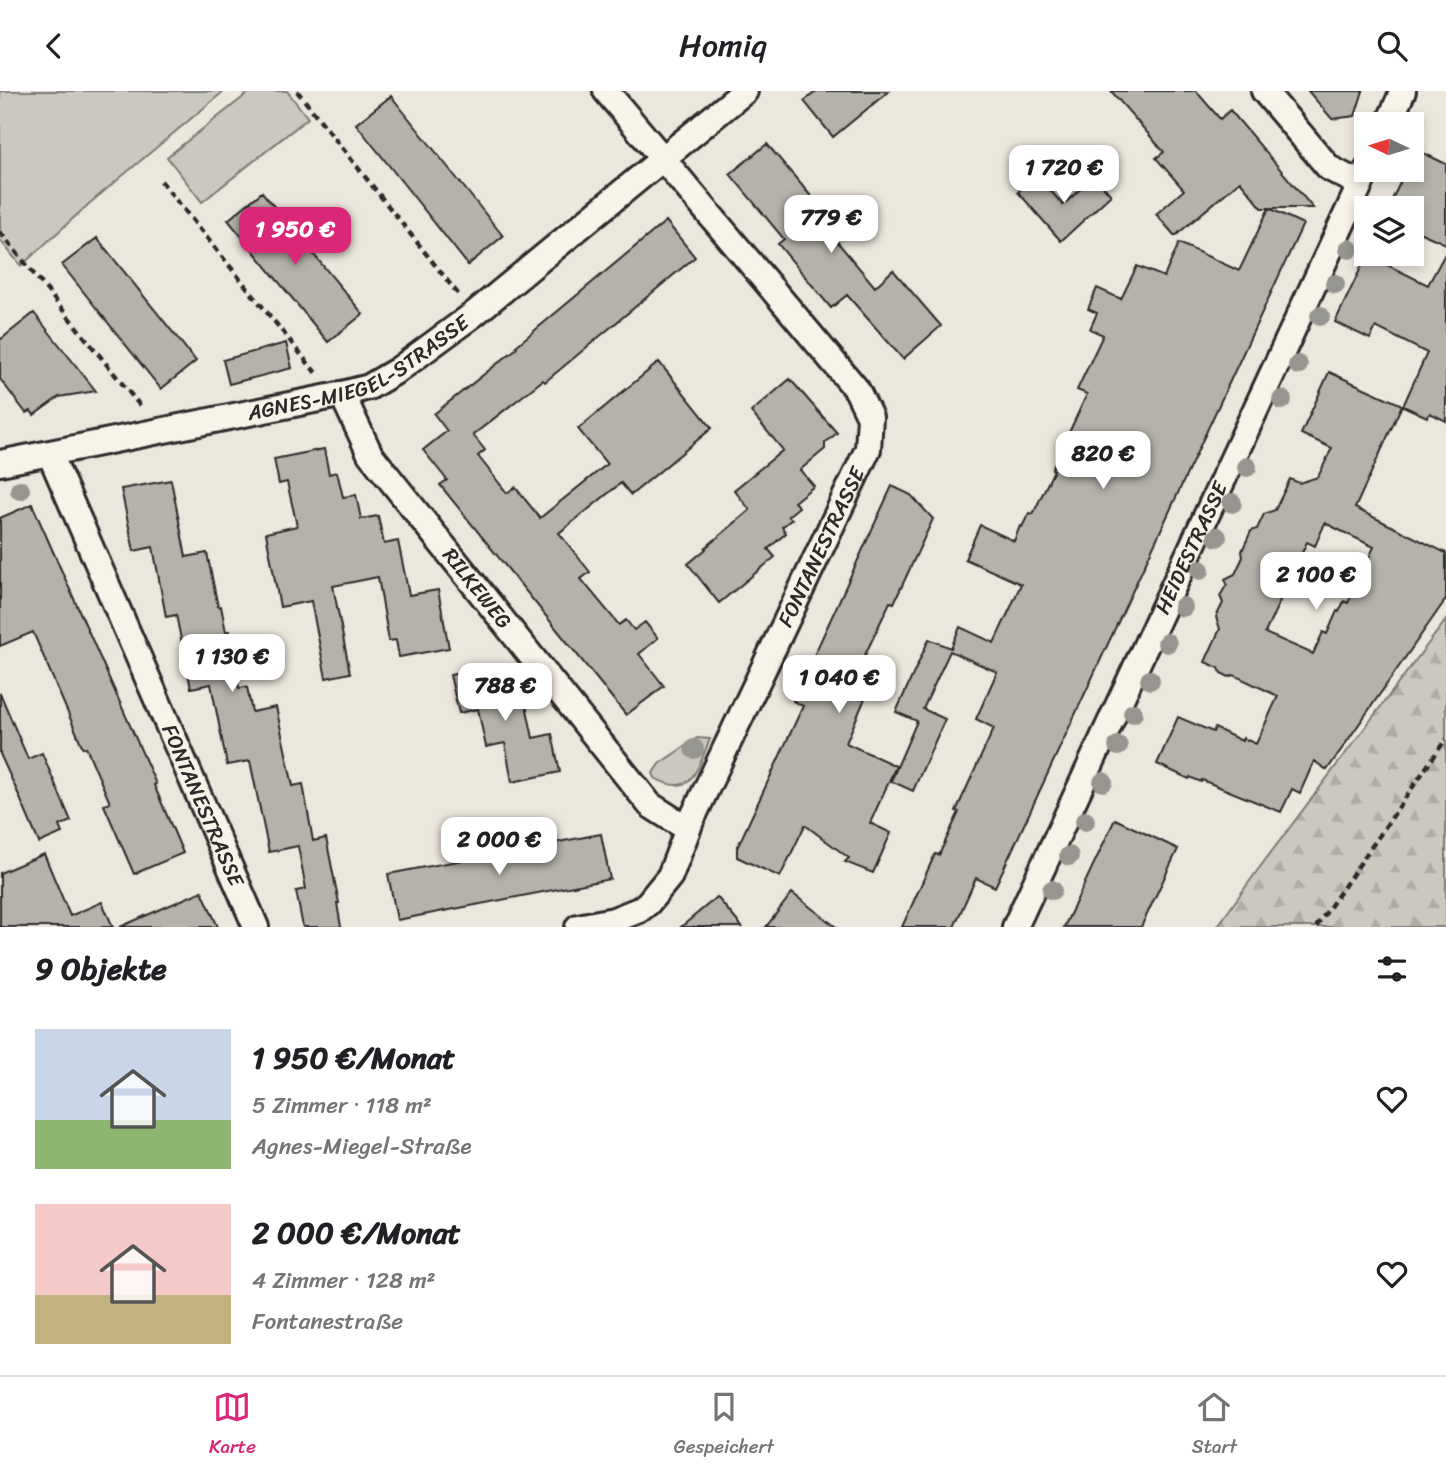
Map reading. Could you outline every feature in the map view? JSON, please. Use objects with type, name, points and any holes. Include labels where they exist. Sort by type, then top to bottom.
[{"type":"street","points":[[606,91],[664,159]]},
{"type":"street","name":"AGNES-MIEGEL-STRASSE","points":[[0,463],[369,387],[398,370],[474,314],[745,91]]},
{"type":"street","points":[[1264,91],[1329,167],[1354,174]]},
{"type":"street","points":[[1393,112],[1403,91]]},
{"type":"street","name":"FONTANESTRASSE","points":[[578,927],[614,920],[639,909],[670,876],[688,829],[868,449],[870,417],[857,390],[664,159]]},
{"type":"street","name":"HEIDESTRASSE","points":[[1015,927],[1361,182]]},
{"type":"street","name":"RILKEWEG","points":[[338,395],[370,454],[650,805],[688,829]]},
{"type":"street","name":"FONTANESTRASSE","points":[[50,454],[256,927]]},
{"type":"path","points":[[298,91],[474,314]]},
{"type":"path","points":[[161,181],[338,395]]},
{"type":"path","points":[[0,232],[159,430]]},
{"type":"path","points":[[1316,927],[1446,740]]},
{"type":"green space","points":[[0,91],[224,91],[90,203],[21,266],[0,240]]},
{"type":"green space","points":[[251,91],[287,91],[308,118],[202,202],[167,157]]},
{"type":"green space","points":[[1446,620],[1446,927],[1217,927],[1257,871]]},
{"type":"green space","points":[[697,738],[710,739],[692,777],[678,785],[667,784],[655,778],[653,773],[659,764]]},
{"type":"building","points":[[817,91],[889,91],[833,137],[804,101]]},
{"type":"building","points":[[1111,91],[1196,91],[1220,119],[1230,110],[1313,208],[1262,208],[1240,181],[1175,236],[1156,214],[1184,190],[1156,158],[1164,152]]},
{"type":"building","points":[[1308,91],[1363,91],[1354,116],[1332,119]]},
{"type":"building","points":[[391,96],[503,236],[468,265],[356,124]]},
{"type":"building","points":[[767,144],[821,208],[814,214],[875,287],[893,270],[941,326],[903,359],[847,295],[831,308],[778,244],[784,239],[730,174]]},
{"type":"building","points":[[1424,153],[1446,164],[1446,244],[1424,234],[1424,196],[1394,196],[1400,182],[1424,182]]},
{"type":"building","points":[[1037,175],[1063,205],[1094,176],[1111,195],[1061,241],[1018,192]]},
{"type":"building","points":[[262,192],[363,314],[328,342],[228,220]]},
{"type":"building","points":[[1269,208],[1303,224],[995,887],[976,878],[954,927],[902,927],[935,854],[939,855],[959,812],[956,811],[994,728],[976,719],[997,672],[950,651],[923,709],[945,719],[913,791],[891,781],[917,721],[896,712],[929,639],[951,648],[960,627],[994,643],[1021,584],[965,559],[980,525],[1014,541],[1029,513],[1033,514],[1087,394],[1077,390],[1103,335],[1090,329],[1097,313],[1088,309],[1097,288],[1121,299],[1137,266],[1164,277],[1179,243],[1239,271]]},
{"type":"building","points":[[666,221],[695,257],[545,382],[543,380],[473,435],[485,450],[478,456],[507,493],[515,487],[540,518],[607,464],[578,429],[659,362],[712,428],[631,495],[621,483],[559,533],[590,572],[581,579],[619,625],[626,620],[634,630],[645,622],[658,638],[639,654],[664,686],[626,715],[440,485],[447,480],[423,450],[447,431],[434,414],[517,348],[516,346]]},
{"type":"building","points":[[97,238],[196,361],[161,389],[62,265]]},
{"type":"building","points":[[1446,252],[1446,421],[1430,413],[1427,417],[1403,406],[1427,353],[1376,327],[1370,339],[1335,322],[1362,266],[1389,266],[1428,285]]},
{"type":"building","points":[[34,313],[96,391],[59,397],[34,415],[31,411],[26,413],[0,379],[0,340]]},
{"type":"building","points":[[286,343],[292,368],[229,384],[223,360]]},
{"type":"building","points":[[1329,372],[1402,405],[1355,508],[1446,553],[1446,599],[1327,770],[1314,761],[1300,793],[1292,789],[1281,812],[1202,780],[1189,779],[1157,764],[1178,717],[1213,732],[1215,728],[1242,741],[1243,738],[1256,744],[1278,696],[1234,675],[1229,677],[1221,673],[1219,668],[1205,662],[1220,629],[1216,617],[1223,603],[1220,596],[1227,584],[1225,579],[1235,574],[1251,531],[1257,529],[1264,514],[1275,510],[1290,479],[1299,483],[1318,477],[1332,448],[1301,434]],"holes":[[[1325,523],[1374,547],[1348,603],[1344,601],[1339,612],[1337,611],[1327,634],[1323,632],[1313,654],[1265,633],[1307,542],[1315,546]]]},
{"type":"building","points":[[790,379],[837,433],[825,443],[825,449],[800,470],[814,486],[794,502],[799,507],[788,516],[792,519],[782,527],[786,533],[768,549],[775,557],[719,603],[688,564],[750,510],[734,490],[783,450],[751,412]]},
{"type":"building","points":[[324,449],[329,474],[337,472],[343,497],[356,495],[361,519],[378,516],[384,544],[398,541],[409,595],[438,590],[449,648],[399,657],[396,640],[389,641],[378,577],[333,586],[350,673],[326,678],[311,601],[280,607],[266,533],[297,526],[287,482],[279,484],[274,459]]},
{"type":"building","points":[[171,480],[186,557],[207,553],[218,607],[221,606],[226,632],[229,631],[239,688],[247,687],[252,712],[276,707],[293,786],[303,784],[313,841],[326,838],[341,927],[303,927],[296,891],[306,889],[298,846],[269,852],[250,761],[227,765],[211,684],[191,688],[176,615],[166,617],[153,547],[134,551],[121,489]]},
{"type":"building","points":[[892,486],[911,495],[933,519],[894,603],[890,602],[849,689],[866,696],[846,743],[896,766],[870,823],[891,833],[873,873],[845,862],[849,858],[805,825],[780,877],[737,857],[737,848],[803,706],[793,701]]},
{"type":"building","points":[[32,504],[156,784],[154,785],[183,853],[134,874],[104,805],[110,803],[33,632],[0,646],[0,518]]},
{"type":"building","points":[[498,665],[506,704],[525,700],[533,738],[552,734],[560,772],[512,782],[505,743],[486,747],[478,709],[459,713],[450,675]]},
{"type":"building","points":[[0,693],[28,759],[42,753],[71,821],[59,826],[62,833],[39,843],[0,754]]},
{"type":"building","points":[[1115,819],[1178,849],[1141,927],[1064,927]]},
{"type":"building","points":[[601,834],[610,879],[397,920],[388,874]]},
{"type":"building","points":[[44,854],[70,916],[102,902],[113,927],[0,927],[0,873]]},
{"type":"building","points":[[202,891],[218,927],[120,927]]},
{"type":"building","points":[[792,893],[836,927],[766,927]]},
{"type":"building","points":[[717,897],[742,927],[681,927]]}]
